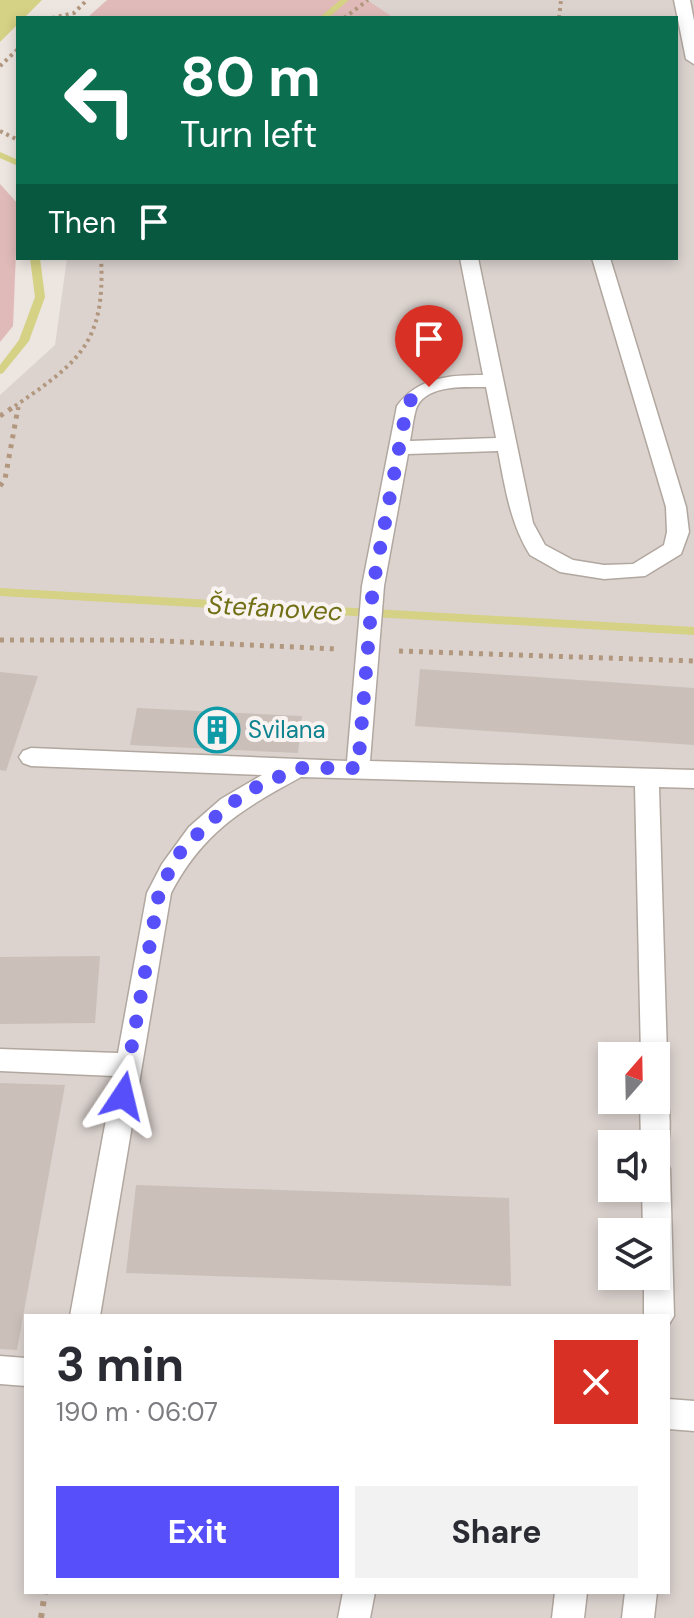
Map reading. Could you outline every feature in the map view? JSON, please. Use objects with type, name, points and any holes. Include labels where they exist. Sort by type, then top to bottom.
[{"type":"street","points":[[667,0],[682,0],[694,59]]},
{"type":"street","points":[[469,260],[523,523],[537,550],[568,567],[604,572],[637,571],[674,549],[678,532],[676,507],[602,260]]},
{"type":"street","points":[[358,768],[373,586],[407,406],[415,393],[454,382],[495,381]]},
{"type":"street","points":[[399,448],[506,444]]},
{"type":"street","points":[[31,757],[694,779]]},
{"type":"street","points":[[85,1314],[159,893],[176,857],[208,823],[246,792],[298,768]]},
{"type":"street","points":[[647,776],[654,1042]]},
{"type":"street","points":[[0,1060],[129,1065]]},
{"type":"street","points":[[657,1202],[659,1314]]},
{"type":"street","points":[[0,1370],[24,1372]]},
{"type":"street","points":[[670,1414],[694,1416]]},
{"type":"street","points":[[354,1618],[359,1594]]},
{"type":"street","points":[[568,1618],[571,1594]]},
{"type":"street","points":[[638,1618],[641,1594]]},
{"type":"path","points":[[61,16],[74,13],[87,0]]},
{"type":"path","points":[[347,16],[368,0]]},
{"type":"path","points":[[0,66],[16,51]]},
{"type":"path","points":[[0,416],[91,342],[103,277],[101,260]]},
{"type":"path","points":[[0,486],[5,479],[19,403]]},
{"type":"path","points":[[0,640],[368,646],[694,661]]},
{"type":"path","points":[[41,1618],[45,1594]]},
{"type":"shaded area","points":[[0,0],[42,0],[26,16],[16,16],[16,26],[0,42]]},
{"type":"shaded area","points":[[107,0],[367,0],[391,16],[89,16]]},
{"type":"shaded area","points":[[352,0],[694,0],[694,1618],[0,1618],[0,395],[55,345],[67,260],[678,260],[678,16],[333,16]]},
{"type":"shaded area","points":[[0,184],[16,202],[16,253],[13,326],[0,342]]},
{"type":"building","points":[[420,669],[694,688],[694,745],[415,726]]},
{"type":"building","points":[[0,672],[38,676],[6,771],[0,770]]},
{"type":"building","name":"Svilana","points":[[137,708],[302,716],[298,753],[130,745]]},
{"type":"building","points":[[100,956],[95,1023],[0,1024],[0,957]]},
{"type":"building","points":[[0,1083],[65,1085],[17,1350],[0,1349]]},
{"type":"building","points":[[136,1185],[509,1198],[511,1286],[126,1273]]},
{"type":"waterway","points":[[325,16],[345,0]]},
{"type":"waterway","points":[[0,155],[16,162]]},
{"type":"waterway","points":[[0,371],[24,341],[40,297],[35,260]]},
{"type":"waterway","name":"Štefanovec","points":[[0,592],[694,631]]},
{"type":"place","name":"Svilana","points":[[217,730]]},
{"type":"route","points":[[123,1096],[159,893],[176,857],[208,823],[246,792],[298,768],[358,768],[373,586],[389,494],[407,406],[415,393],[429,387]]}]
